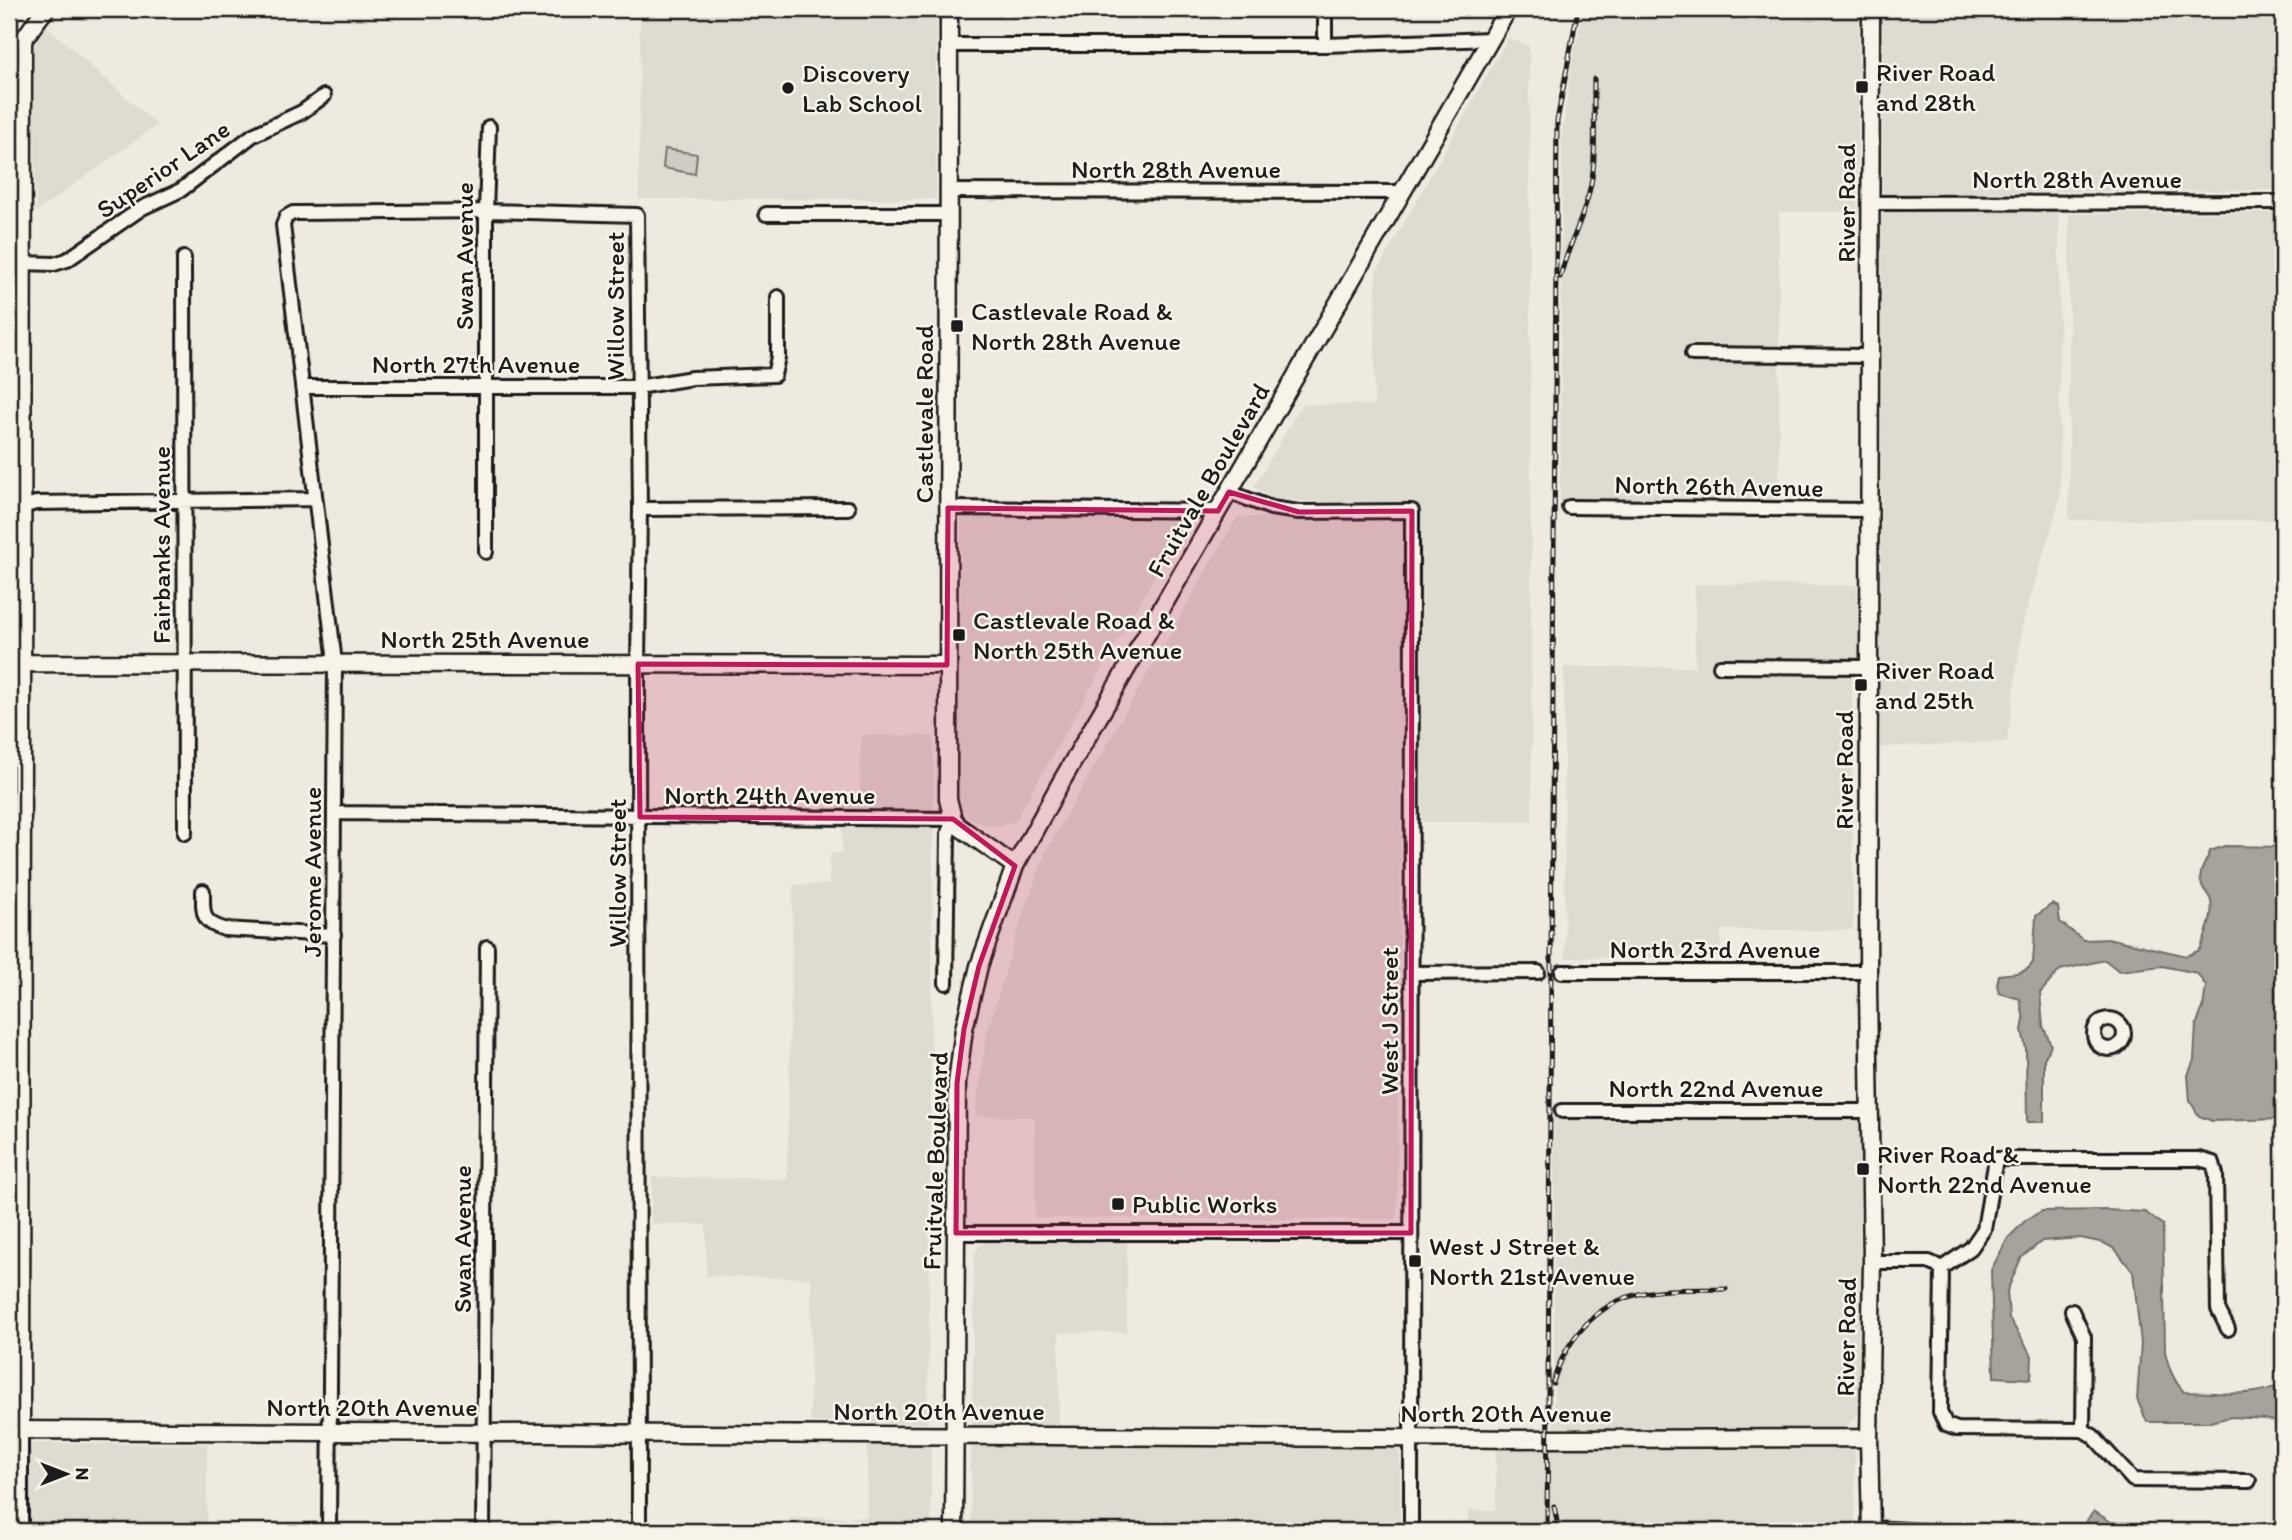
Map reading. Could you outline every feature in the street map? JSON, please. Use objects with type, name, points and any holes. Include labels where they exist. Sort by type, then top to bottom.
[{"type":"street","points":[[21,1531],[15,1430],[15,816],[22,663],[16,622],[16,356],[23,263],[23,43],[34,15],[46,9]]},
{"type":"street","name":"Castlevale Road","points":[[946,983],[948,834],[953,819],[948,799],[947,665],[949,9]]},
{"type":"street","points":[[1325,9],[1325,45]]},
{"type":"street","name":"Fruitvale Boulevard","points":[[954,1531],[957,1083],[964,1029],[979,966],[1015,866],[1059,784],[1508,9]]},
{"type":"street","name":"River Road","points":[[1871,9],[1868,972],[1872,1262],[1869,1438],[1871,1530]]},
{"type":"street","points":[[949,45],[1325,45],[1492,39]]},
{"type":"street","points":[[9,58],[23,43]]},
{"type":"street","name":"Superior Lane","points":[[23,263],[54,264],[67,260],[142,208],[181,190],[253,135],[302,112],[324,96]]},
{"type":"street","name":"Swan Avenue","points":[[485,552],[486,211],[489,127]]},
{"type":"street","name":"North 28th Avenue","points":[[949,191],[1403,192]]},
{"type":"street","name":"North 28th Avenue","points":[[1870,203],[2283,202]]},
{"type":"street","name":"Willow Street","points":[[486,211],[638,215],[639,1531]]},
{"type":"street","name":"Jerome Avenue","points":[[329,1531],[335,663],[284,234],[286,217],[293,213],[486,211]]},
{"type":"street","points":[[766,215],[949,215]]},
{"type":"street","name":"Fairbanks Avenue","points":[[184,258],[185,833]]},
{"type":"street","name":"North 27th Avenue","points":[[303,387],[638,387],[692,378],[774,375],[778,357],[778,297]]},
{"type":"street","points":[[1692,355],[1869,356]]},
{"type":"street","name":"West J Street","points":[[1229,492],[1271,508],[1299,512],[1412,511],[1411,1531]]},
{"type":"street","points":[[16,507],[36,503],[184,499],[314,499]]},
{"type":"street","name":"North 26th Avenue","points":[[1569,507],[1869,510]]},
{"type":"street","points":[[640,509],[848,508]]},
{"type":"street","points":[[948,508],[1218,511]]},
{"type":"street","name":"North 25th Avenue","points":[[22,663],[947,665]]},
{"type":"street","points":[[1720,666],[1869,667]]},
{"type":"street","name":"North 24th Avenue","points":[[335,813],[953,819]]},
{"type":"street","points":[[953,819],[958,826],[1015,866]]},
{"type":"street","points":[[203,891],[203,914],[210,925],[224,929],[334,935]]},
{"type":"street","name":"Swan Avenue","points":[[483,1531],[487,947]]},
{"type":"street","points":[[1412,972],[1538,972]]},
{"type":"street","name":"North 23rd Avenue","points":[[1562,972],[1868,972]]},
{"type":"street","name":"North 22nd Avenue","points":[[1562,1111],[1869,1111]]},
{"type":"street","points":[[1942,1268],[1971,1248],[1984,1229],[1996,1159],[2199,1159],[2213,1163],[2216,1174],[2218,1309],[2228,1329]]},
{"type":"street","points":[[956,1233],[1411,1233]]},
{"type":"street","points":[[1872,1262],[1929,1262],[1942,1268]]},
{"type":"street","points":[[1942,1268],[1940,1412],[1946,1425],[1957,1429],[2083,1430],[2093,1436],[2133,1480],[2249,1481]]},
{"type":"street","points":[[2072,1311],[2084,1337],[2083,1430]]},
{"type":"street","name":"North 20th Avenue","points":[[15,1430],[1869,1438]]},
{"type":"street","points":[[1871,1530],[1928,1531]]},
{"type":"highlighted area","points":[[1229,492],[1299,512],[1412,511],[1411,1233],[956,1233],[957,1083],[964,1029],[979,966],[1015,866],[953,819],[640,817],[638,664],[947,665],[948,508],[1218,511]]},
{"type":"shaded area","points":[[9,9],[17,9],[16,30],[9,38]]},
{"type":"shaded area","name":"Discovery Lab School","points":[[640,9],[936,9],[936,199],[639,199]]},
{"type":"shaded area","points":[[1584,9],[1859,9],[1857,212],[1779,212],[1779,501],[1560,502],[1562,134],[1571,67]]},
{"type":"shaded area","points":[[1883,9],[2283,9],[2283,190],[1985,192],[1986,210],[2059,211],[2060,499],[2023,622],[2007,742],[1880,747]]},
{"type":"shaded area","points":[[44,24],[157,125],[36,212],[33,45]]},
{"type":"shaded area","points":[[1508,38],[1529,46],[1532,822],[1422,822],[1417,505],[1274,500],[1254,487],[1302,404],[1374,405],[1376,273]]},
{"type":"shaded area","points":[[665,149],[697,154],[695,174],[663,168]]},
{"type":"shaded area","points":[[2283,213],[2283,520],[2069,520],[2069,214]]},
{"type":"shaded area","points":[[961,500],[1197,502],[1015,821],[1000,826],[985,825],[971,819],[960,808],[958,799]]},
{"type":"shaded area","points":[[1237,517],[1404,520],[1397,1219],[1035,1218],[1035,1117],[975,1116],[986,1037],[1021,919],[1046,851]]},
{"type":"shaded area","points":[[1695,584],[1857,585],[1858,656],[1852,666],[1853,930],[1721,930],[1721,957],[1565,958],[1564,667],[1695,667]]},
{"type":"shaded area","points":[[861,735],[934,736],[928,1423],[810,1422],[811,1278],[706,1276],[706,1225],[651,1224],[652,1177],[787,1179],[793,885],[829,884],[830,854],[842,853],[842,801],[860,801]]},
{"type":"shaded area","points":[[2225,846],[2283,847],[2283,1119],[2212,1121],[2199,1116],[2190,1101],[2188,1075],[2194,1060],[2196,1025],[2203,1008],[2206,986],[2197,973],[2162,966],[2119,971],[2105,960],[2060,970],[2040,993],[2043,1026],[2051,1045],[2044,1059],[2044,1122],[2027,1122],[2026,1049],[2020,999],[1999,993],[1997,985],[1999,975],[2023,971],[2033,962],[2036,916],[2052,904],[2058,907],[2060,922],[2083,940],[2112,939],[2187,956],[2200,950],[2210,920],[2212,907],[2202,885],[2202,869],[2210,851]]},
{"type":"shaded area","points":[[1554,1117],[1860,1117],[1860,1411],[1846,1428],[1554,1428]]},
{"type":"shaded area","points":[[2042,1211],[2145,1212],[2163,1225],[2165,1352],[2172,1373],[2184,1392],[2248,1393],[2283,1383],[2283,1424],[2265,1419],[2231,1417],[2210,1422],[2147,1422],[2137,1399],[2141,1343],[2133,1272],[2115,1249],[2104,1243],[2081,1238],[2042,1241],[2021,1258],[2007,1291],[2009,1318],[2032,1356],[2031,1379],[1994,1377],[1991,1270],[2008,1238],[2026,1220]]},
{"type":"shaded area","points":[[1127,1240],[1127,1332],[1059,1333],[1059,1425],[972,1426],[974,1257],[978,1247],[988,1241]]},
{"type":"shaded area","points":[[9,1443],[207,1444],[207,1531],[9,1531]]},
{"type":"shaded area","points":[[971,1443],[1389,1444],[1398,1450],[1400,1456],[1400,1531],[971,1531]]},
{"type":"shaded area","points":[[867,1444],[931,1444],[931,1531],[791,1531],[791,1518],[867,1517]]},
{"type":"shaded area","points":[[1496,1448],[1855,1448],[1855,1531],[1468,1531],[1468,1511],[1496,1510]]},
{"type":"shaded area","points":[[2094,1511],[2111,1522],[2196,1531],[2073,1531],[2081,1528]]},
{"type":"railway","points":[[1547,1531],[1557,121],[1578,9]]},
{"type":"railway","points":[[1560,277],[1592,178],[1595,141],[1594,79]]},
{"type":"railway","points":[[1553,1383],[1574,1339],[1584,1326],[1609,1306],[1623,1299],[1650,1292],[1726,1289]]},
{"type":"railway","points":[[1554,1506],[1559,1531]]},
{"type":"place","name":"River Road and 28th","points":[[1862,87]]},
{"type":"place","name":"Discovery Lab School","points":[[788,88]]},
{"type":"place","name":"Castlevale Road & North 28th Avenue","points":[[957,326]]},
{"type":"place","name":"Castlevale Road & North 25th Avenue","points":[[959,635]]},
{"type":"place","name":"River Road and 25th","points":[[1861,685]]},
{"type":"place","name":"River Road & North 22nd Avenue","points":[[1863,1169]]},
{"type":"place","name":"Public Works","points":[[1118,1204]]},
{"type":"place","name":"West J Street & North 21st Avenue","points":[[1415,1261]]}]
